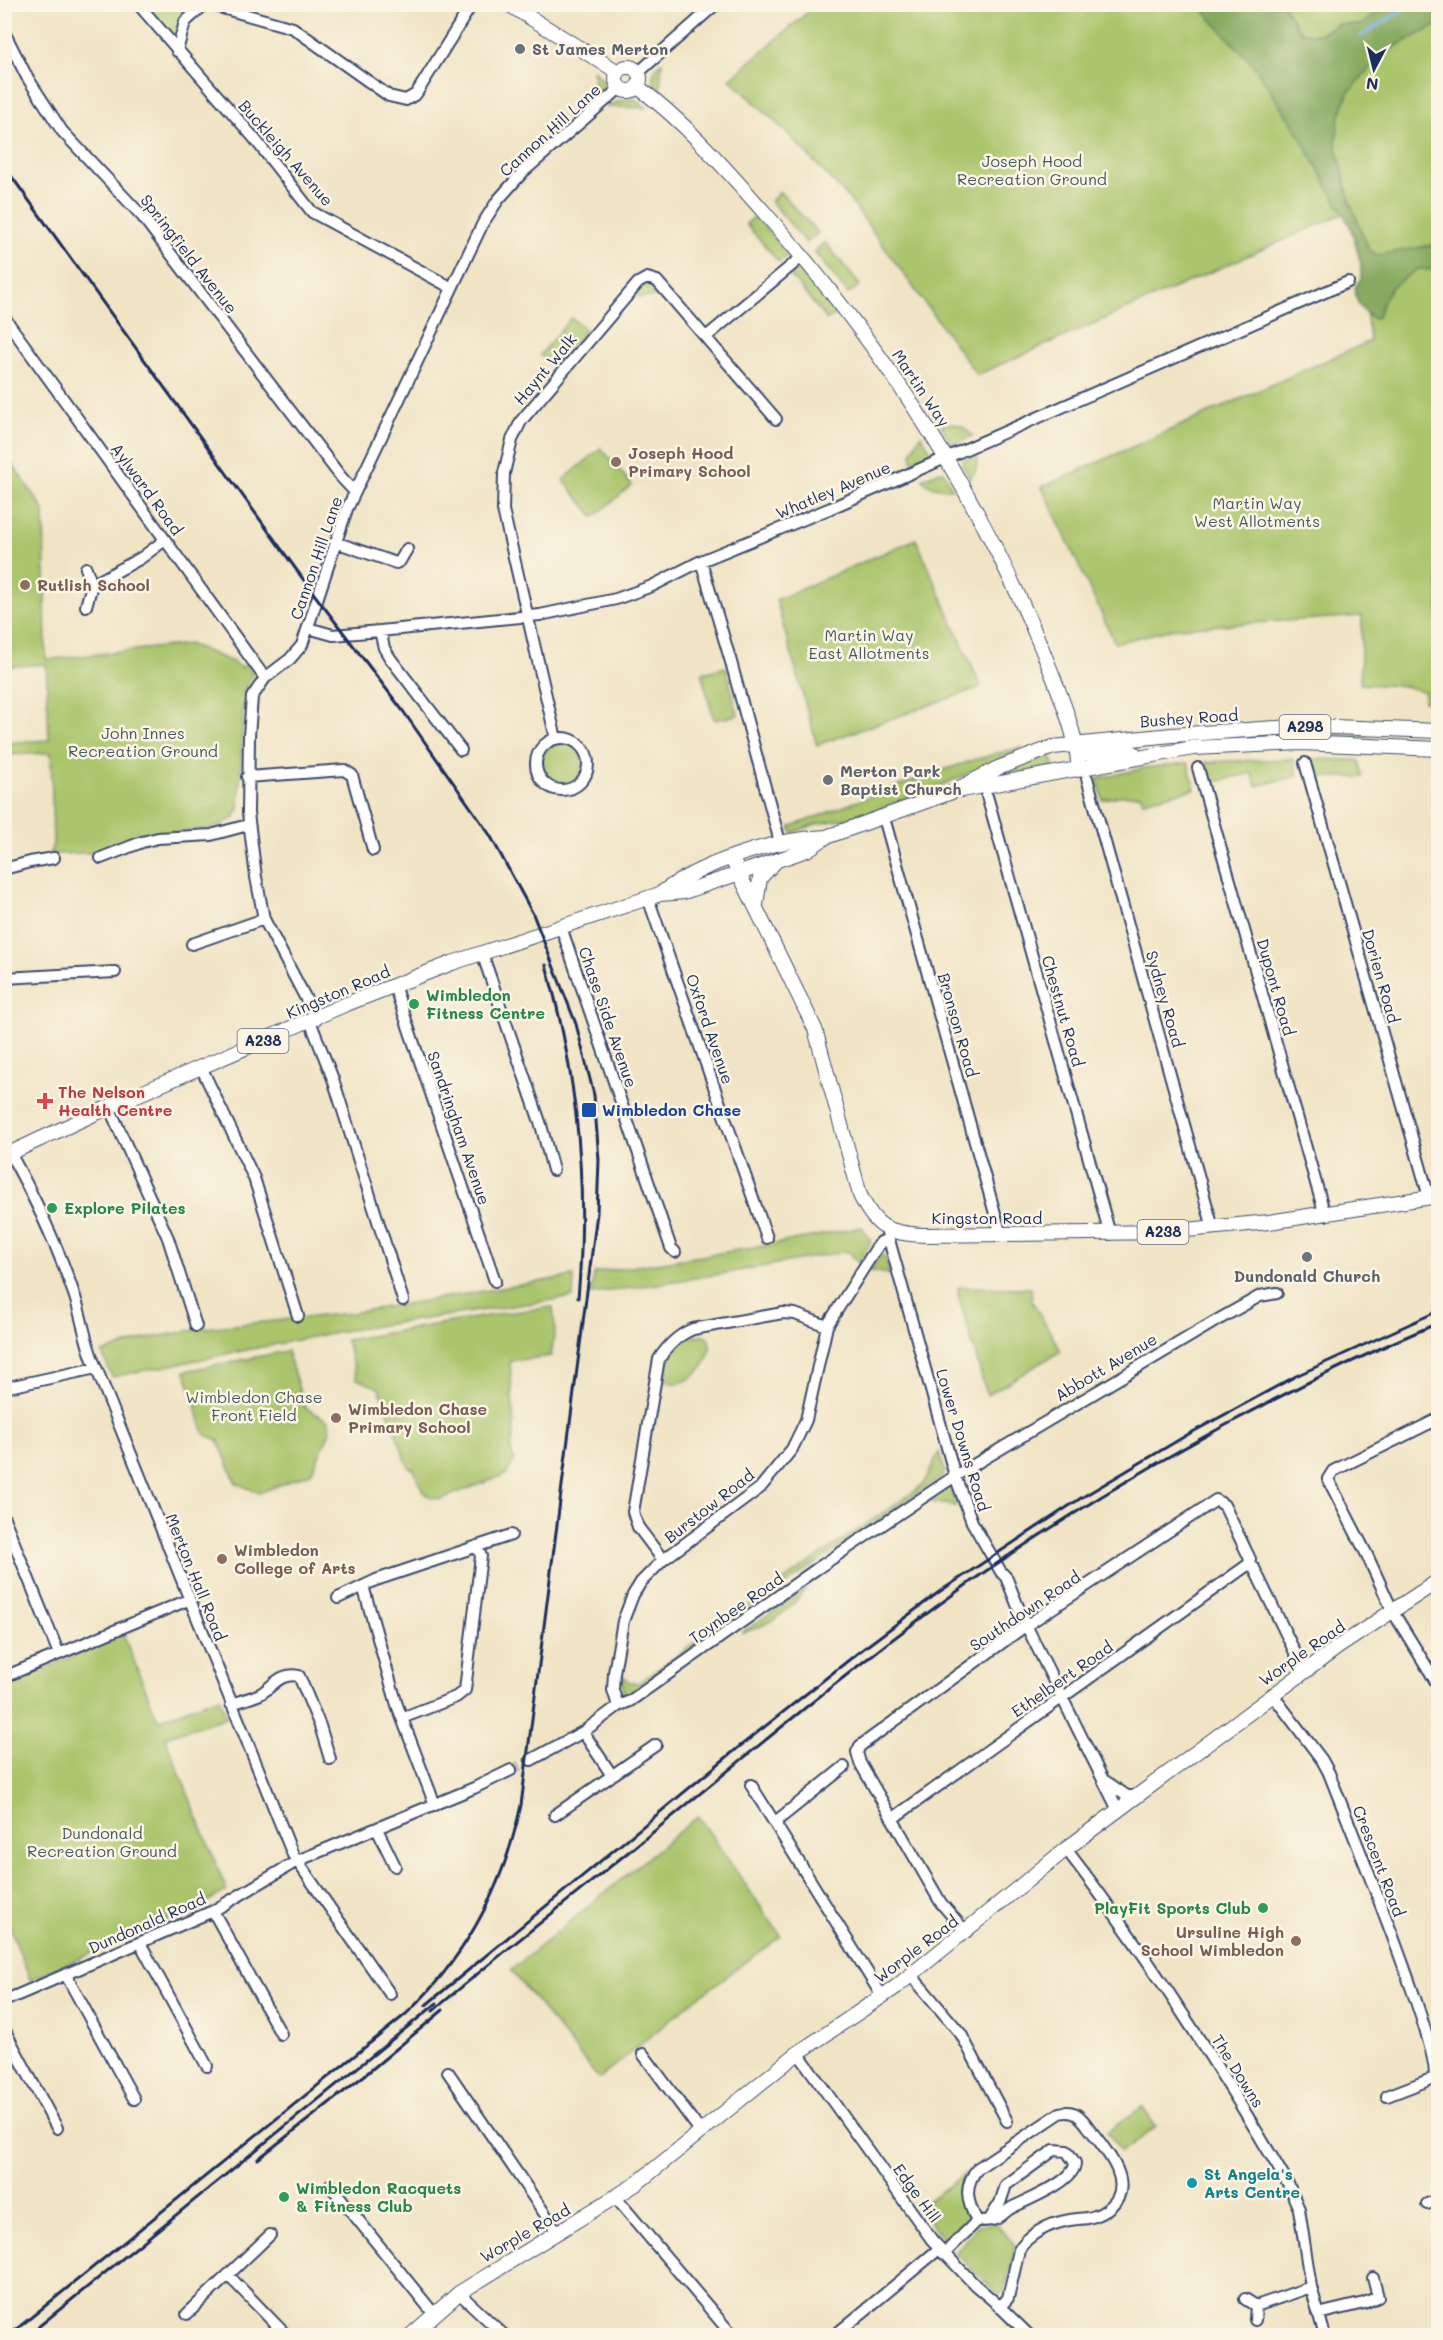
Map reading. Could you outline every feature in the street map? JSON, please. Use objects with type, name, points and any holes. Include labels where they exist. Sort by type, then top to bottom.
[{"type":"main road","points":[[508,4],[618,72]]},
{"type":"main road","points":[[627,67],[639,72],[641,80],[638,87],[627,91],[620,88],[616,80],[618,72],[627,67]]},
{"type":"main road","name":"Martin Way","points":[[638,87],[713,156],[848,311],[889,368],[946,458],[1000,556],[1052,676],[1083,774]]},
{"type":"main road","name":"Bushey Road","points":[[732,859],[780,842],[826,837],[952,792],[990,772],[1053,747],[1172,735],[1307,726],[1438,731]]},
{"type":"main road","name":"Bushey Road","points":[[952,792],[1083,774],[1153,755],[1194,748],[1301,743],[1438,749]]},
{"type":"main road","name":"Bushey Road","points":[[1076,746],[1086,753],[1153,755]]},
{"type":"main road","name":"Bushey Road","points":[[738,872],[807,850],[826,837]]},
{"type":"main road","points":[[732,859],[815,1029],[860,1195],[869,1214],[887,1234]]},
{"type":"main road","name":"Kingston Road","points":[[654,896],[678,881],[732,859]]},
{"type":"main road","points":[[755,908],[760,879],[778,860]]},
{"type":"main road","name":"Kingston Road","points":[[6,1153],[394,985],[654,896],[684,892],[738,872]]},
{"type":"main road","name":"Kingston Road","points":[[887,1234],[1110,1234],[1213,1228],[1325,1215],[1434,1197]]},
{"type":"main road","name":"Worple Road","points":[[410,2336],[459,2293],[502,2264],[558,2234],[616,2198],[798,2053],[911,1975],[1066,1849],[1272,1694],[1438,1581]]},
{"type":"street","name":"Buckleigh Avenue","points":[[138,4],[254,138],[312,212],[452,288]]},
{"type":"street","points":[[177,51],[185,22],[206,4],[293,28],[389,96],[406,100],[416,94],[472,4]]},
{"type":"street","points":[[639,72],[716,4]]},
{"type":"street","name":"Springfield Avenue","points":[[4,32],[32,84],[62,131],[142,216],[341,477],[355,492]]},
{"type":"street","name":"Cannon Hill Lane","points":[[403,1300],[313,1019],[264,919],[248,825],[249,717],[252,697],[265,678],[297,652],[308,628],[335,542],[355,492],[483,223],[506,190],[539,157],[620,88]]},
{"type":"street","points":[[706,337],[802,256]]},
{"type":"street","name":"Haynt Walk","points":[[528,616],[503,510],[504,473],[512,440],[521,421],[642,279],[657,281],[776,419]]},
{"type":"street","name":"Whatley Avenue","points":[[308,628],[333,635],[380,631],[528,616],[571,610],[616,599],[652,586],[701,561],[831,508],[1348,282]]},
{"type":"street","name":"Aylward Road","points":[[4,317],[265,678]]},
{"type":"street","points":[[92,585],[141,558],[165,540]]},
{"type":"street","points":[[335,542],[396,563],[400,561],[407,549]]},
{"type":"street","points":[[701,561],[780,842]]},
{"type":"street","points":[[86,568],[92,585],[86,606]]},
{"type":"street","points":[[528,616],[556,739]]},
{"type":"street","points":[[380,631],[384,648],[390,658],[461,750]]},
{"type":"street","points":[[556,739],[574,741],[585,754],[586,772],[576,786],[568,789],[560,790],[545,783],[536,770],[538,754],[549,742],[556,739]]},
{"type":"street","name":"Dorien Road","points":[[1305,763],[1434,1197]]},
{"type":"street","name":"Dupont Road","points":[[1198,768],[1325,1215]]},
{"type":"street","points":[[248,777],[344,770],[349,772],[352,775],[373,850]]},
{"type":"street","name":"Sydney Road","points":[[1083,774],[1213,1228]]},
{"type":"street","name":"Chestnut Road","points":[[987,796],[1110,1234]]},
{"type":"street","points":[[101,858],[142,842],[175,836],[211,835],[248,825]]},
{"type":"street","name":"Bronson Road","points":[[886,825],[1001,1235]]},
{"type":"street","points":[[4,869],[54,858]]},
{"type":"street","name":"Oxford Avenue","points":[[654,896],[767,1238]]},
{"type":"street","points":[[192,944],[264,919]]},
{"type":"street","name":"Chase Side Avenue","points":[[561,927],[671,1248],[675,1252]]},
{"type":"street","points":[[482,954],[541,1125],[553,1170]]},
{"type":"street","points":[[4,978],[115,972]]},
{"type":"street","name":"Sandringham Avenue","points":[[394,985],[495,1281]]},
{"type":"street","points":[[201,1067],[254,1178],[298,1316]]},
{"type":"street","points":[[109,1107],[168,1238],[196,1326]]},
{"type":"street","name":"Merton Hall Road","points":[[6,1153],[49,1227],[76,1300],[96,1368],[188,1600],[297,1861],[390,1994]]},
{"type":"street","name":"Burstow Road","points":[[618,1706],[613,1690],[614,1673],[627,1609],[641,1582],[663,1560],[753,1494],[771,1476],[792,1449],[806,1420],[827,1326],[887,1234]]},
{"type":"street","name":"Lower Downs Road","points":[[887,1234],[955,1476],[972,1522],[1006,1577],[1026,1626],[1118,1810]]},
{"type":"street","name":"Abbott Avenue","points":[[955,1476],[1260,1296],[1277,1293]]},
{"type":"street","points":[[663,1560],[638,1527],[633,1512],[659,1359],[666,1348],[683,1333],[693,1329],[783,1313],[795,1314],[827,1326]]},
{"type":"street","points":[[4,1388],[96,1368]]},
{"type":"street","points":[[1438,1419],[1333,1471],[1328,1479],[1393,1612],[1438,1685]]},
{"type":"street","name":"Toynbee Road","points":[[531,1760],[583,1732],[618,1706],[630,1701],[815,1570],[955,1476]]},
{"type":"street","name":"Southdown Road","points":[[892,1819],[857,1755],[860,1746],[1026,1626],[1214,1501],[1219,1501],[1224,1505],[1250,1559],[1249,1564]]},
{"type":"street","points":[[4,1518],[59,1654]]},
{"type":"street","points":[[338,1598],[363,1586],[511,1535]]},
{"type":"street","points":[[402,1718],[456,1697],[465,1690],[481,1556],[477,1546]]},
{"type":"street","points":[[1249,1564],[1254,1568],[1304,1671]]},
{"type":"street","name":"Ethelbert Road","points":[[892,1819],[1246,1569],[1249,1564]]},
{"type":"street","points":[[363,1586],[402,1718],[435,1805]]},
{"type":"street","points":[[4,1677],[188,1600]]},
{"type":"street","points":[[231,1704],[260,1694],[276,1681],[290,1675],[299,1676],[320,1726],[330,1759]]},
{"type":"street","name":"Crescent Road","points":[[1272,1694],[1322,1760],[1329,1773],[1408,1978],[1428,2036],[1437,2075]]},
{"type":"street","points":[[583,1732],[610,1774]]},
{"type":"street","points":[[610,1774],[614,1774],[656,1745]]},
{"type":"street","points":[[844,1767],[777,1823],[778,1829],[882,1996]]},
{"type":"street","points":[[297,1861],[435,1805],[511,1770]]},
{"type":"street","points":[[555,1815],[610,1777],[610,1774]]},
{"type":"street","name":"Lower Downs Road","points":[[1101,1777],[1127,1796],[1137,1796]]},
{"type":"street","points":[[751,1785],[772,1821],[777,1823]]},
{"type":"street","points":[[892,1819],[931,1887],[966,1932]]},
{"type":"street","points":[[377,1829],[395,1866]]},
{"type":"street","name":"The Downs","points":[[1066,1849],[1130,1935],[1197,2035],[1288,2184],[1302,2224],[1311,2287],[1325,2336]]},
{"type":"street","name":"Dundonald Road","points":[[4,2001],[213,1911],[297,1861]]},
{"type":"street","points":[[213,1911],[281,2034]]},
{"type":"street","points":[[140,1943],[207,2066]]},
{"type":"street","points":[[66,1975],[134,2099]]},
{"type":"street","points":[[911,1975],[960,2034],[1007,2121]]},
{"type":"street","points":[[4,2029],[57,2128]]},
{"type":"street","name":"Edge Hill","points":[[798,2053],[942,2251],[1029,2336]]},
{"type":"street","points":[[643,2054],[701,2132]]},
{"type":"street","points":[[448,2072],[558,2234]]},
{"type":"street","points":[[1387,2096],[1430,2080],[1437,2075]]},
{"type":"street","points":[[977,2221],[969,2205],[967,2194],[968,2184],[973,2174],[978,2168],[1060,2114],[1067,2112],[1080,2116],[1109,2155],[1118,2172],[1121,2191],[1118,2199],[1109,2208],[1097,2216],[1064,2221],[1051,2226],[1023,2243],[1019,2250],[1008,2298],[1000,2307]]},
{"type":"street","points":[[834,2336],[977,2221],[995,2219],[1010,2209],[1036,2198],[1072,2172],[1075,2163],[1067,2151],[1054,2150],[1006,2185],[1000,2203],[990,2219]]},
{"type":"street","points":[[330,2185],[434,2314]]},
{"type":"street","points":[[616,2198],[733,2336]]},
{"type":"street","points":[[187,2314],[270,2235]]},
{"type":"street","points":[[228,2275],[287,2336]]},
{"type":"street","points":[[1318,2314],[1364,2303],[1378,2297],[1373,2278]]},
{"type":"street","points":[[1245,2299],[1257,2306],[1311,2287]]},
{"type":"street","points":[[459,2293],[505,2336]]},
{"type":"street","points":[[1255,2320],[1257,2306]]},
{"type":"green space","points":[[142,5],[191,5],[193,8],[176,37],[172,37]]},
{"type":"green space","name":"Joseph Hood Recreation Ground","points":[[816,5],[1438,5],[1438,250],[1364,266],[1345,213],[977,375],[850,200],[790,136],[730,79]]},
{"type":"green space","points":[[1198,5],[1283,5],[1300,31],[1319,34],[1338,24],[1360,25],[1389,5],[1438,5],[1438,25],[1396,46],[1369,69],[1348,93],[1339,118],[1336,143],[1350,202],[1369,250],[1377,255],[1438,244],[1438,270],[1418,269],[1393,286],[1384,298],[1378,317],[1372,318],[1357,300],[1355,289],[1361,279],[1361,264],[1351,228],[1297,131],[1254,66]]},
{"type":"green space","points":[[662,62],[660,91],[654,84],[653,76]]},
{"type":"green space","points":[[593,70],[605,82],[594,95]]},
{"type":"green space","points":[[628,99],[636,100],[647,108],[608,107],[613,103]]},
{"type":"green space","points":[[780,192],[818,233],[806,243],[771,201]]},
{"type":"green space","points":[[755,216],[789,255],[779,262],[746,224]]},
{"type":"green space","points":[[825,242],[860,285],[848,294],[814,252]]},
{"type":"green space","name":"Martin Way West Allotments","points":[[1438,258],[1438,702],[1424,701],[1425,692],[1404,686],[1360,684],[1362,616],[1177,628],[1115,643],[1042,487],[1370,341],[1362,280]]},
{"type":"green space","points":[[799,267],[836,314],[827,320],[790,275]]},
{"type":"green space","points":[[648,284],[655,287],[664,297],[632,297],[641,287]]},
{"type":"green space","points":[[571,318],[586,330],[555,367],[540,355]]},
{"type":"green space","points":[[951,423],[962,426],[973,436],[954,444],[949,442],[941,425]]},
{"type":"green space","points":[[921,435],[931,451],[930,454],[912,461],[912,451]]},
{"type":"green space","points":[[601,448],[632,485],[594,517],[563,480]]},
{"type":"green space","name":"John Innes Recreation Ground","points":[[4,452],[44,510],[46,660],[189,644],[233,662],[241,668],[247,664],[253,672],[244,692],[239,809],[233,819],[214,828],[142,837],[94,853],[50,854],[53,844],[51,753],[5,755],[5,743],[49,740],[46,664],[5,667]]},
{"type":"green space","points":[[978,453],[976,470],[970,478],[962,464],[963,460]]},
{"type":"green space","points":[[940,471],[944,472],[952,489],[936,487],[922,479]]},
{"type":"green space","name":"Martin Way East Allotments","points":[[916,539],[981,687],[817,745],[776,600]]},
{"type":"green space","points":[[726,667],[738,715],[716,720],[713,717],[702,675]]},
{"type":"green space","points":[[1300,733],[1368,734],[1360,741],[1239,739],[1100,750],[1154,742]]},
{"type":"green space","points":[[562,743],[577,749],[583,764],[577,779],[562,785],[547,779],[541,764],[547,749]]},
{"type":"green space","points":[[1022,747],[1022,750],[942,785],[857,817],[816,824],[792,833],[790,827],[876,794],[963,763]]},
{"type":"green space","points":[[1051,755],[1054,767],[995,779],[994,775]]},
{"type":"green space","points":[[1293,759],[1298,776],[1256,786],[1252,773],[1211,783],[1206,762]]},
{"type":"green space","points":[[1311,759],[1359,760],[1363,777],[1315,777]]},
{"type":"green space","points":[[1188,763],[1195,789],[1143,801],[1141,795],[1118,796],[1103,800],[1097,779],[1144,768]]},
{"type":"green space","points":[[862,1227],[871,1241],[859,1263],[847,1251],[727,1273],[591,1294],[594,1273],[758,1247]]},
{"type":"green space","points":[[881,1254],[885,1257],[890,1274],[870,1271]]},
{"type":"green space","points":[[574,1276],[573,1297],[342,1331],[112,1377],[102,1353],[145,1339],[205,1328],[351,1313]]},
{"type":"green space","points":[[958,1287],[1031,1288],[1032,1301],[1061,1351],[987,1395],[958,1294]]},
{"type":"green space","points":[[553,1307],[555,1330],[551,1356],[510,1361],[514,1428],[511,1450],[514,1460],[507,1474],[441,1499],[429,1496],[422,1490],[413,1468],[409,1468],[379,1388],[357,1379],[346,1340]]},
{"type":"green space","points":[[702,1335],[707,1336],[710,1344],[709,1353],[699,1371],[683,1382],[674,1383],[665,1380],[666,1364],[673,1350],[686,1340]]},
{"type":"green space","name":"Wimbledon Chase Front Field","points":[[287,1351],[305,1408],[329,1421],[330,1432],[311,1473],[259,1493],[236,1483],[218,1440],[204,1434],[185,1371]]},
{"type":"green space","points":[[939,1452],[945,1472],[943,1476],[629,1696],[623,1694],[623,1676],[630,1682],[638,1683],[915,1491],[924,1483]]},
{"type":"green space","points":[[945,1488],[951,1490],[956,1506],[926,1501]]},
{"type":"green space","points":[[806,1589],[793,1605],[778,1617],[741,1633]]},
{"type":"green space","name":"Dundonald Recreation Ground","points":[[123,1634],[158,1720],[219,1697],[227,1717],[165,1737],[227,1891],[195,1908],[30,1980],[10,1927],[5,1929],[5,1686]]},
{"type":"green space","points":[[698,1816],[781,1936],[693,2001],[599,2079],[511,1970]]},
{"type":"green space","points":[[1142,2107],[1156,2127],[1121,2152],[1107,2132]]},
{"type":"green space","points":[[966,2173],[963,2195],[973,2219],[947,2245],[920,2207]]},
{"type":"green space","points":[[996,2223],[1015,2245],[1005,2290],[999,2295],[955,2253],[978,2225]]},
{"type":"waterway","points":[[1361,36],[1413,4]]},
{"type":"tunnel","points":[[511,1770],[531,1760]]},
{"type":"railway","points":[[4,166],[311,590],[403,711],[490,835],[533,914],[576,1024],[594,1095],[599,1160],[597,1213],[521,1805],[504,1863],[480,1918],[447,1969],[406,2014],[8,2336]]},
{"type":"railway","points":[[546,965],[565,1047],[577,1130],[582,1214],[578,1298]]},
{"type":"railway","points":[[426,2005],[739,1747],[939,1592],[1081,1498],[1187,1435],[1296,1376],[1438,1311]]},
{"type":"railway","points":[[433,2011],[817,1699],[900,1633],[986,1571],[1094,1501],[1206,1436],[1321,1376],[1438,1323]]},
{"type":"railway","points":[[27,2336],[437,2003]]},
{"type":"railway","points":[[258,2159],[443,2010]]},
{"type":"place","name":"St James Merton","points":[[520,49]]},
{"type":"place","name":"Joseph Hood Primary School","points":[[616,462]]},
{"type":"place","name":"Rutlish School","points":[[25,585]]},
{"type":"place","name":"Merton Park Baptist Church","points":[[828,780]]},
{"type":"place","name":"Wimbledon Fitness Centre","points":[[414,1004]]},
{"type":"place","name":"The Nelson Health Centre","points":[[45,1101]]},
{"type":"place","name":"Wimbledon Chase","points":[[589,1110]]},
{"type":"place","name":"Explore Pilates","points":[[52,1208]]},
{"type":"place","name":"Dundonald Church","points":[[1307,1257]]},
{"type":"place","name":"Wimbledon Chase Primary School","points":[[336,1418]]},
{"type":"place","name":"Wimbledon College of Arts","points":[[222,1559]]},
{"type":"place","name":"PlayFit Sports Club","points":[[1263,1908]]},
{"type":"place","name":"Ursuline High School Wimbledon","points":[[1296,1941]]},
{"type":"place","name":"St Angela's Arts Centre","points":[[1192,2183]]},
{"type":"place","name":"Wimbledon Racquets & Fitness Club","points":[[284,2197]]}]
